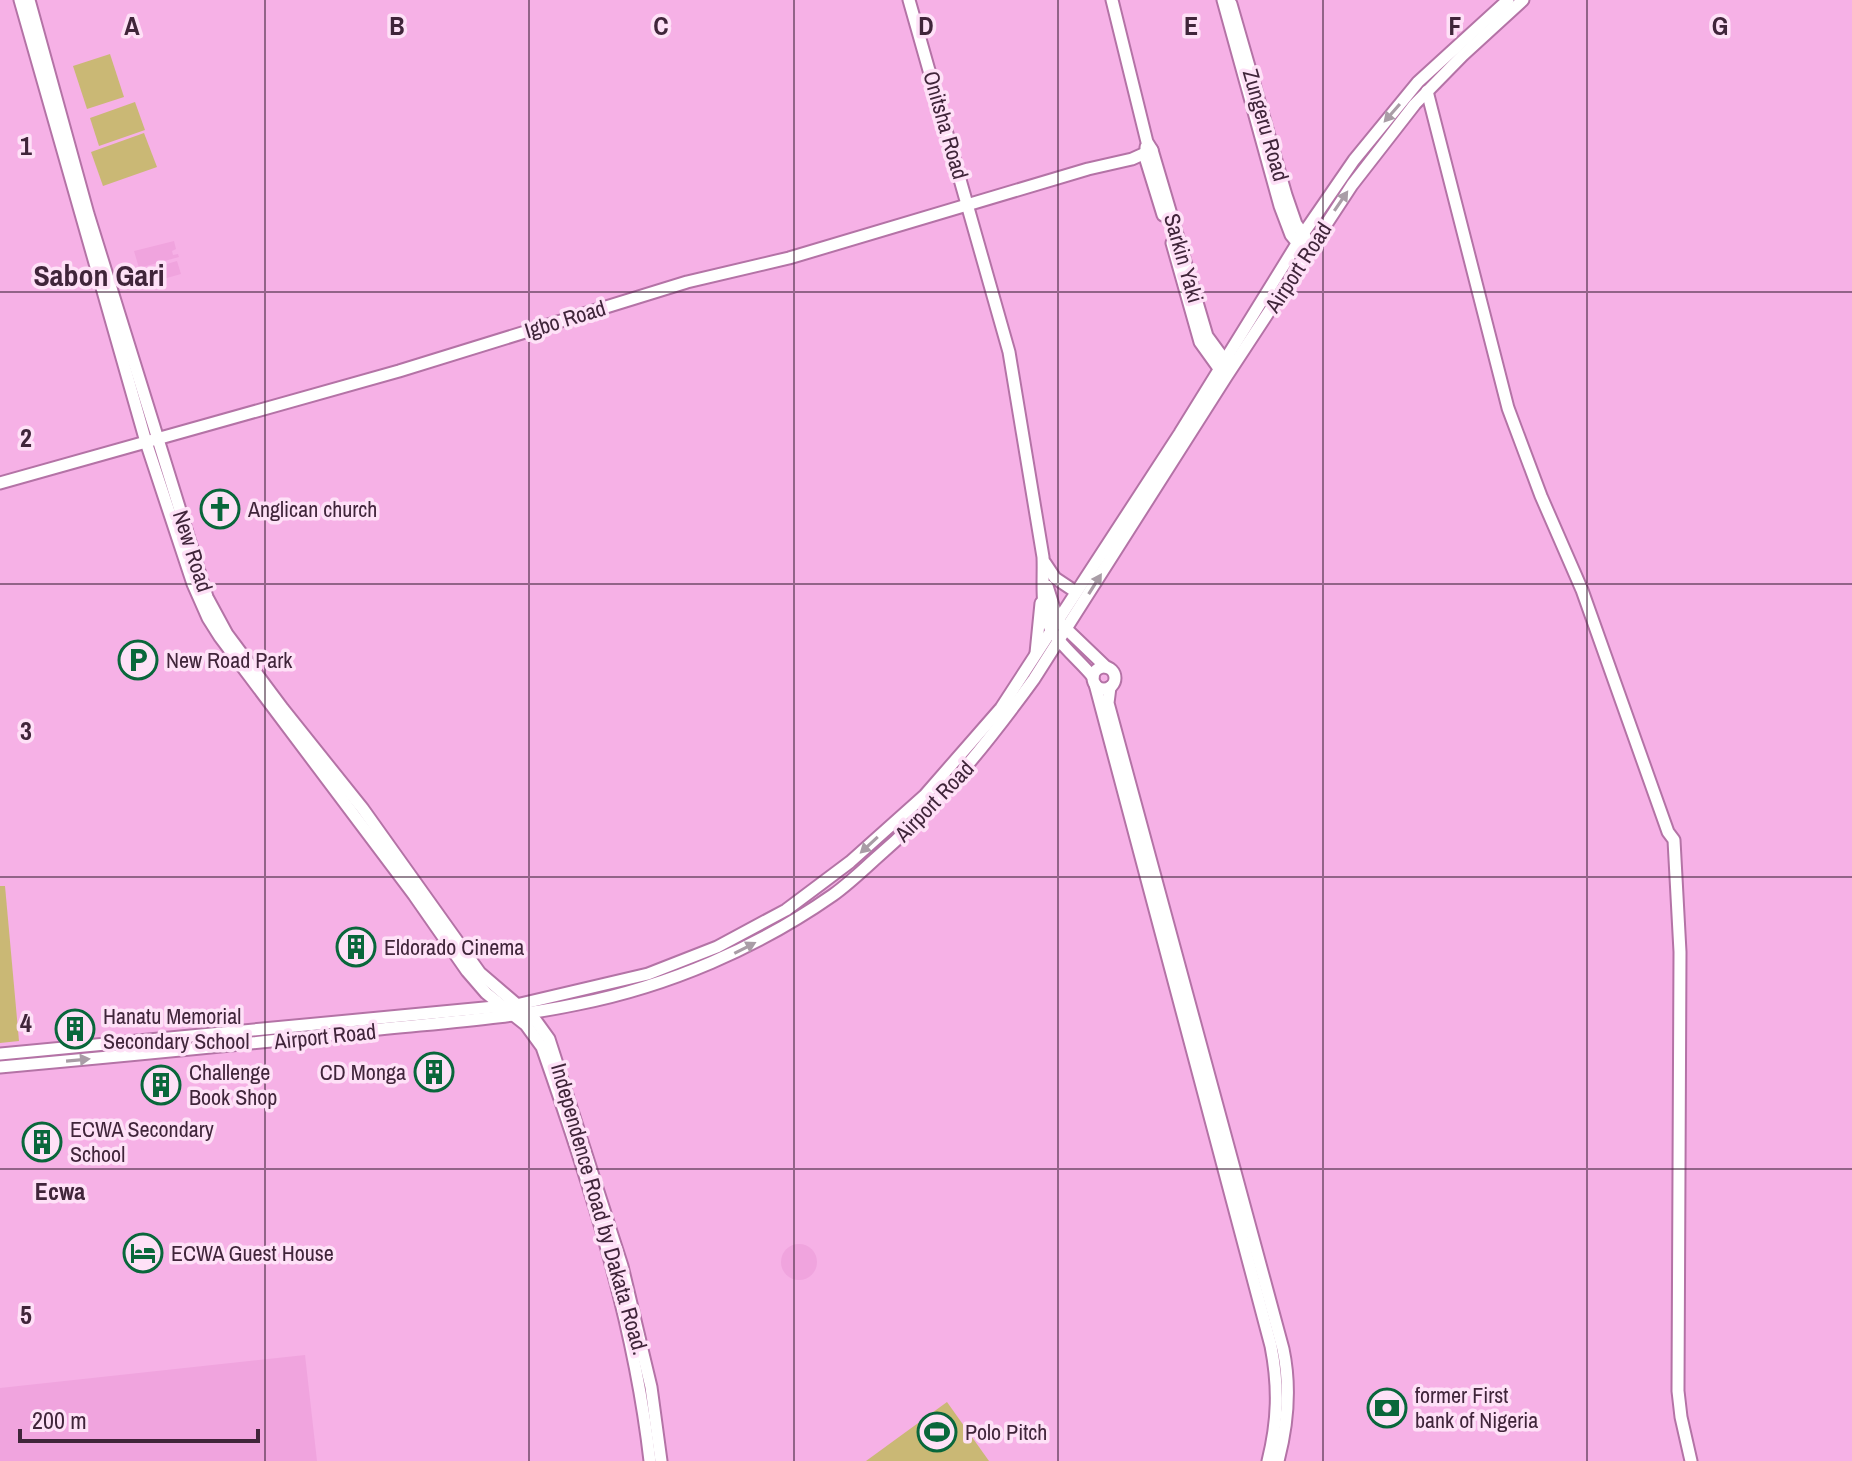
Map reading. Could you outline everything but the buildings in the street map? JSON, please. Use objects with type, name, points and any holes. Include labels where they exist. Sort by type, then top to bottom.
[{"type":"street","name":"New Road","points":[[20,0],[51,119],[152,441],[211,615],[266,693],[480,973],[515,1010]]},
{"type":"street","name":"New Road","points":[[29,0],[152,441]]},
{"type":"street","name":"Onitsha Road","points":[[909,0],[969,204],[1013,371],[1044,576]]},
{"type":"street","name":"Sarkin Yaki","points":[[1112,0],[1149,152],[1207,336],[1225,369]]},
{"type":"street","points":[[1223,0],[1280,206],[1286,223],[1305,244]]},
{"type":"street","name":"Zungeru Road","points":[[1230,0],[1286,195],[1305,244]]},
{"type":"street","name":"Airport Road","points":[[790,916],[925,795],[1001,708],[1036,655],[1059,630],[1305,244],[1354,160],[1411,90],[1508,0]]},
{"type":"street","name":"Airport Road","points":[[1305,244],[1384,141],[1427,91],[1523,0]]},
{"type":"street","points":[[1427,91],[1508,408],[1541,496],[1582,590],[1668,832],[1674,952],[1672,1392],[1685,1461]]},
{"type":"street","name":"Igbo Road","points":[[0,483],[399,371],[687,282],[789,258],[1149,152]]},
{"type":"street","name":"Airport Road","points":[[0,1054],[582,1004],[728,956],[790,916],[836,893],[922,817],[964,772],[1034,679],[1076,592],[1225,369]]},
{"type":"street","points":[[1043,557],[1055,578],[1076,592]]},
{"type":"street","points":[[1044,576],[1059,630],[1115,676],[1108,703],[1283,1349],[1288,1378],[1288,1408],[1278,1461]]},
{"type":"street","points":[[1036,655],[1044,576]]},
{"type":"street","points":[[1043,590],[1059,630],[1100,688],[1110,687]]},
{"type":"street","points":[[1106,667],[1097,670],[1094,680],[1099,704],[1271,1346],[1278,1397],[1268,1461]]},
{"type":"street","points":[[1668,832],[1674,840],[1677,856],[1680,952],[1679,1404],[1691,1461]]},
{"type":"street","name":"Airport Road","points":[[0,1067],[278,1041],[515,1010]]},
{"type":"street","name":"Independence Road by Dakata Road.","points":[[515,1010],[542,1047],[613,1271],[633,1357],[650,1461]]},
{"type":"street","name":"Independence Road by Dakata Road.","points":[[515,1010],[543,1029],[555,1053],[622,1266],[651,1387],[661,1461]]},
{"type":"shaded area","points":[[110,54],[124,97],[87,109],[73,66]]},
{"type":"shaded area","points":[[135,102],[145,130],[99,146],[90,118]]},
{"type":"shaded area","points":[[144,133],[157,167],[103,186],[91,152]]},
{"type":"shaded area","points":[[174,241],[176,249],[172,251],[173,255],[178,254],[179,257],[139,268],[134,251]]},
{"type":"shaded area","points":[[177,261],[181,274],[142,285],[139,272]]},
{"type":"shaded area","points":[[0,886],[5,886],[19,1041],[0,1043]]},
{"type":"shaded area","points":[[799,1244],[812,1249],[817,1262],[812,1275],[799,1280],[786,1275],[781,1262],[786,1249]]},
{"type":"shaded area","points":[[305,1355],[317,1461],[0,1461],[0,1388]]},
{"type":"shaded area","name":"Polo Pitch","points":[[947,1402],[989,1461],[866,1461]]},
{"type":"place","name":"Anglican church","points":[[220,509]]},
{"type":"place","name":"New Road Park","points":[[138,660]]},
{"type":"place","name":"Eldorado Cinema","points":[[356,947]]},
{"type":"place","name":"Hanatu Memorial Secondary School","points":[[75,1029]]},
{"type":"place","name":"CD Monga","points":[[434,1072]]},
{"type":"place","name":"Challenge Book Shop","points":[[161,1085]]},
{"type":"place","name":"ECWA Secondary School","points":[[42,1142]]},
{"type":"place","name":"ECWA Guest House","points":[[143,1253]]},
{"type":"place","name":"former First bank of Nigeria","points":[[1387,1408]]},
{"type":"place","name":"Polo Pitch","points":[[937,1432]]},
{"type":"district","name":"Sabon Gari","points":[[99,276]]},
{"type":"district","name":"Ecwa","points":[[60,1192]]}]
